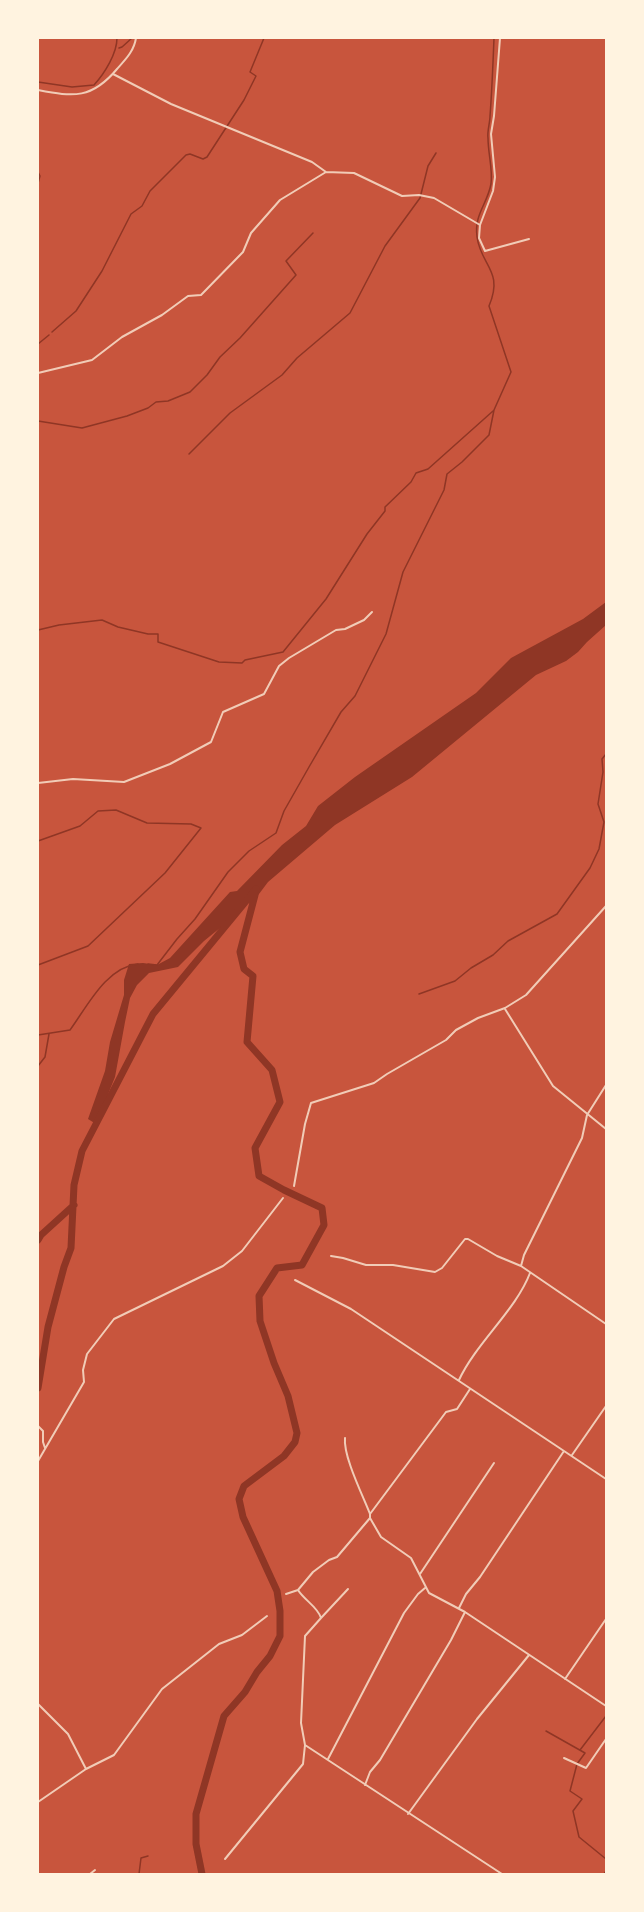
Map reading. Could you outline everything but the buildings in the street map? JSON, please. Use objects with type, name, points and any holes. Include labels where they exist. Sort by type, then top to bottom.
[{"type":"street","points":[[38,90],[60,94],[80,94],[92,91],[106,83],[131,53],[136,38]]},
{"type":"street","points":[[500,38],[491,134],[495,177],[493,191],[480,225],[480,242],[485,251],[529,239]]},
{"type":"street","points":[[113,74],[171,104],[312,162],[326,172]]},
{"type":"street","points":[[38,373],[92,360],[122,337],[162,315],[188,296],[201,295],[243,252],[250,233],[280,200],[326,172],[354,173],[402,196],[419,195],[434,198],[480,225]]},
{"type":"street","points":[[38,783],[73,779],[124,782],[197,751],[211,742],[223,712],[264,694],[279,666],[284,662],[336,630],[345,629],[364,620],[372,612]]},
{"type":"street","points":[[294,1186],[311,1103],[375,1083],[446,1040],[465,1025],[505,1008],[526,994],[606,906]]},
{"type":"street","points":[[505,1008],[553,1086],[606,1129]]},
{"type":"street","points":[[521,1266],[524,1255],[582,1138],[587,1115],[606,1086]]},
{"type":"street","points":[[38,1461],[84,1382],[82,1370],[87,1354],[114,1319],[223,1266],[242,1251],[283,1198]]},
{"type":"street","points":[[331,1256],[366,1265],[393,1265],[435,1272],[442,1268],[465,1239],[468,1239],[497,1256],[521,1266],[606,1324]]},
{"type":"street","points":[[459,1380],[530,1272]]},
{"type":"street","points":[[295,1280],[351,1310],[606,1479]]},
{"type":"street","points":[[370,1514],[446,1412],[457,1409],[470,1389]]},
{"type":"street","points":[[571,1456],[606,1407]]},
{"type":"street","points":[[38,1426],[43,1431],[45,1448]]},
{"type":"street","points":[[345,1438],[345,1449],[370,1518],[381,1537],[411,1558],[429,1593],[459,1608],[606,1706]]},
{"type":"street","points":[[459,1608],[465,1594],[480,1577],[564,1451]]},
{"type":"street","points":[[420,1574],[494,1463]]},
{"type":"street","points":[[286,1594],[298,1590],[313,1572],[340,1555],[370,1518]]},
{"type":"street","points":[[327,1760],[404,1613],[425,1588]]},
{"type":"street","points":[[225,1859],[303,1764],[304,1745],[301,1724],[305,1636],[348,1589]]},
{"type":"street","points":[[298,1590],[303,1599],[319,1611],[321,1618]]},
{"type":"street","points":[[365,1785],[370,1772],[380,1760],[451,1640],[465,1612]]},
{"type":"street","points":[[38,1802],[86,1769],[114,1755],[155,1697],[171,1681],[219,1644],[242,1635],[267,1616]]},
{"type":"street","points":[[565,1679],[606,1619]]},
{"type":"street","points":[[408,1814],[477,1719],[529,1655]]},
{"type":"street","points":[[38,1704],[68,1734],[86,1769]]},
{"type":"street","points":[[564,1758],[586,1768],[606,1739]]},
{"type":"street","points":[[304,1745],[502,1875]]},
{"type":"street","points":[[90,1875],[95,1870]]},
{"type":"shaded area","points":[[606,602],[606,625],[578,652],[566,661],[536,675],[412,777],[335,825],[268,882],[253,902],[251,894],[231,919],[204,941],[178,967],[149,973],[137,985],[130,998],[115,1077],[96,1124],[88,1119],[105,1071],[110,1042],[124,995],[124,980],[129,964],[157,965],[170,958],[230,892],[237,891],[282,845],[306,826],[318,806],[355,777],[476,693],[511,658],[583,619]]},
{"type":"waterway","points":[[38,82],[72,87],[94,85],[110,63],[117,38]]},
{"type":"waterway","points":[[119,48],[132,38]]},
{"type":"waterway","points":[[52,332],[76,311],[102,271],[131,214],[142,206],[150,191],[186,155],[190,154],[203,159],[207,157],[244,100],[256,76],[250,72],[264,38]]},
{"type":"waterway","points":[[148,964],[157,965],[195,919],[228,872],[249,851],[276,833],[284,811],[341,712],[355,696],[386,634],[403,572],[444,490],[447,474],[489,435],[494,410],[511,372],[489,306],[493,294],[493,276],[479,247],[477,237],[477,222],[491,184],[488,135],[494,38]]},
{"type":"waterway","points":[[189,454],[230,413],[282,375],[297,358],[350,313],[385,246],[420,198],[428,166],[436,153]]},
{"type":"waterway","points":[[38,172],[40,176],[38,183]]},
{"type":"waterway","points":[[38,421],[82,428],[127,416],[148,408],[156,402],[168,401],[190,392],[296,275],[286,261],[313,233]]},
{"type":"waterway","points":[[38,344],[49,335]]},
{"type":"waterway","points":[[38,630],[102,620],[118,627],[158,634],[158,642],[219,662],[242,663],[245,660],[283,652],[326,599],[367,534],[385,511],[385,507],[411,482],[416,473],[428,469],[493,411]]},
{"type":"waterway","points":[[419,994],[455,981],[493,955],[508,941],[557,914],[590,868],[599,849],[604,822],[598,804],[603,772],[602,759],[606,754]]},
{"type":"waterway","points":[[38,841],[80,826],[98,811],[116,810],[147,823],[191,824],[201,828],[165,873],[88,946],[38,965]]},
{"type":"waterway","points":[[38,1388],[48,1327],[71,1248],[74,1185],[82,1151],[153,1014],[256,889]]},
{"type":"waterway","points":[[202,1874],[196,1844],[196,1814],[224,1716],[245,1692],[270,1656],[280,1636],[277,1591],[243,1517],[239,1499],[244,1486],[284,1456],[295,1442],[297,1433],[288,1396],[260,1321],[259,1296],[277,1268],[302,1265],[324,1225],[322,1208],[259,1176],[255,1148],[280,1102],[272,1070],[247,1042],[253,976],[244,969],[240,952],[255,895]]},
{"type":"waterway","points":[[38,1035],[70,1030],[107,980],[116,972],[138,964]]},
{"type":"waterway","points":[[38,1066],[45,1057],[49,1034]]},
{"type":"waterway","points":[[38,1240],[74,1205]]},
{"type":"waterway","points":[[580,1750],[606,1716]]},
{"type":"waterway","points":[[546,1731],[585,1753],[577,1764],[570,1791],[582,1799],[573,1811],[579,1837],[606,1859]]},
{"type":"waterway","points":[[139,1874],[141,1858],[148,1856]]}]
